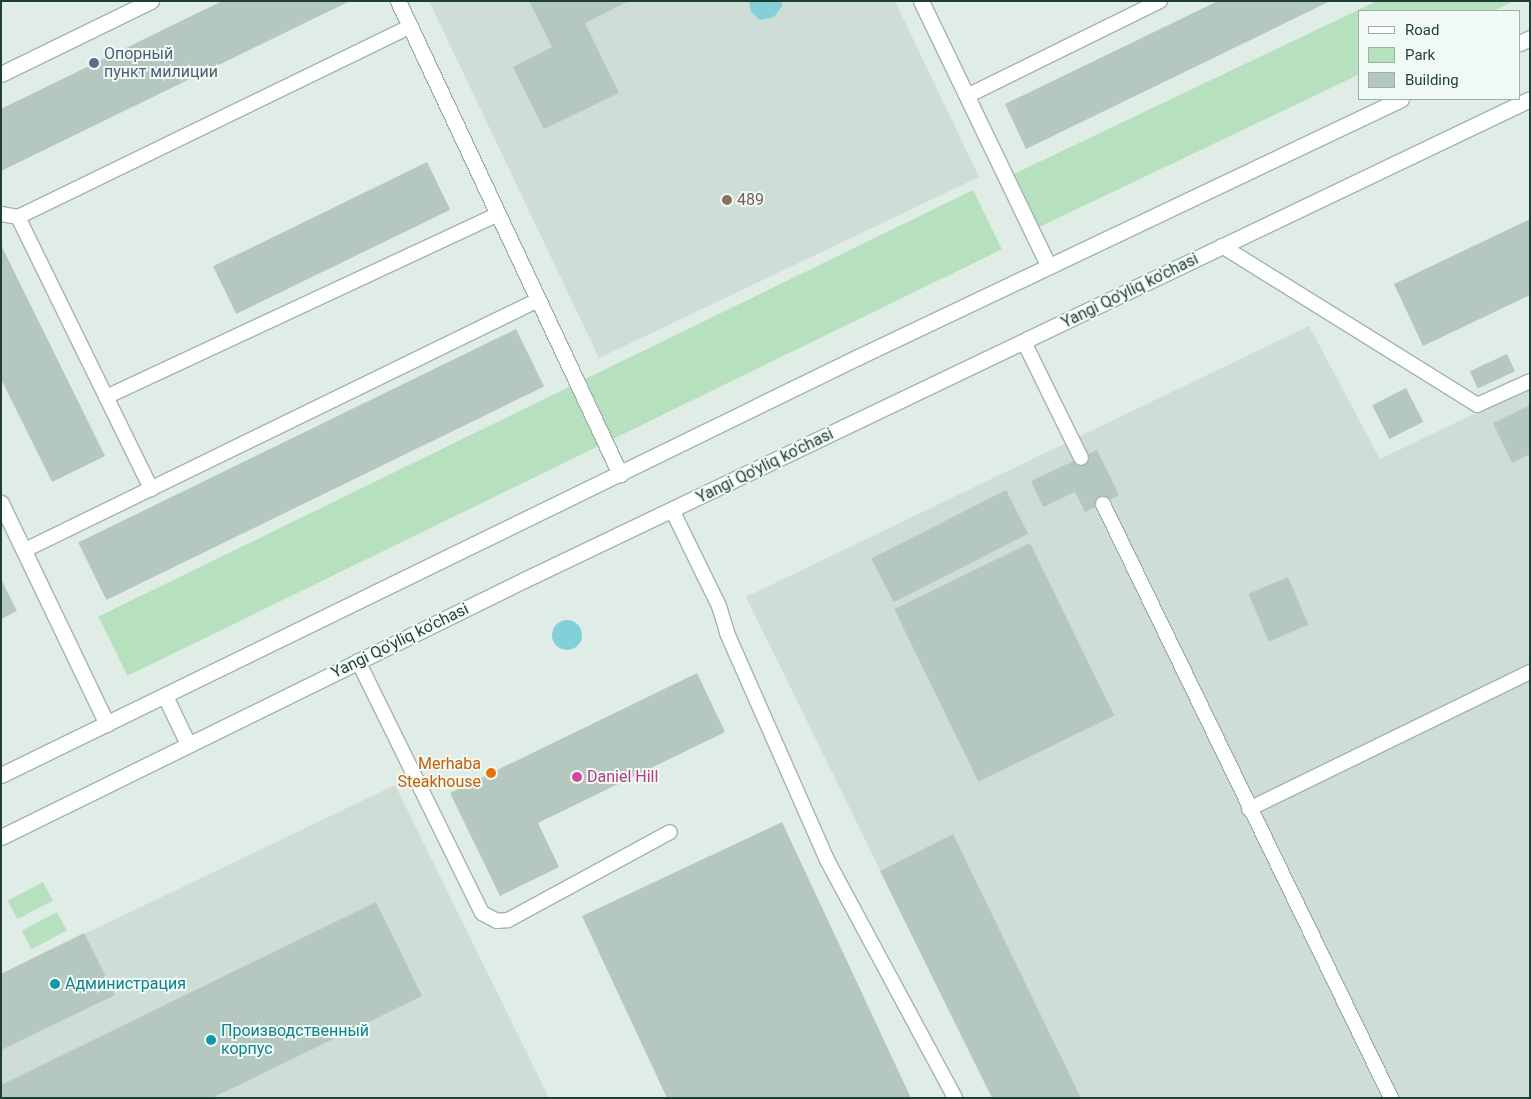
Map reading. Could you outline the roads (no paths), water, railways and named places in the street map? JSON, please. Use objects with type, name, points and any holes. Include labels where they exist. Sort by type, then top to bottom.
[{"type":"main road","points":[[1,74],[151,1]]},
{"type":"main road","points":[[398,1],[620,474]]},
{"type":"main road","points":[[925,2],[967,96],[1048,266]]},
{"type":"main road","name":"Yangi Qo'yliq ko'chasi","points":[[1,836],[358,661],[1530,99]]},
{"type":"main road","points":[[1,775],[1048,266],[1399,100]]},
{"type":"main road","points":[[1,503],[107,724]]},
{"type":"main road","points":[[165,696],[188,744]]},
{"type":"lane","points":[[967,96],[1160,1]]},
{"type":"lane","points":[[1,214],[18,217],[410,27]]},
{"type":"lane","points":[[106,397],[498,214]]},
{"type":"lane","points":[[18,217],[151,489]]},
{"type":"lane","points":[[1222,246],[1478,405],[1530,381]]},
{"type":"lane","points":[[25,550],[538,300]]},
{"type":"lane","points":[[1024,342],[1081,458]]},
{"type":"lane","points":[[1103,504],[1249,809],[1391,1098]]},
{"type":"lane","points":[[672,510],[719,606],[728,633],[827,860],[955,1098]]},
{"type":"lane","points":[[358,661],[482,913],[497,921],[508,920],[670,832]]},
{"type":"lane","points":[[1249,809],[1530,672]]},
{"type":"water","points":[[749,1],[782,1],[782,6],[774,17],[760,20],[751,12]]},
{"type":"water","points":[[567,620],[578,624],[582,635],[578,646],[567,650],[556,646],[552,635],[556,624]]},
{"type":"place","name":"Опорный пункт милиции","points":[[94,63]]},
{"type":"place","name":"489","points":[[727,200]]},
{"type":"place","name":"Merhaba Steakhouse","points":[[491,773]]},
{"type":"place","name":"Daniel Hill","points":[[577,777]]},
{"type":"place","name":"Администрация","points":[[55,984]]},
{"type":"place","name":"Производственный корпус","points":[[211,1040]]}]
